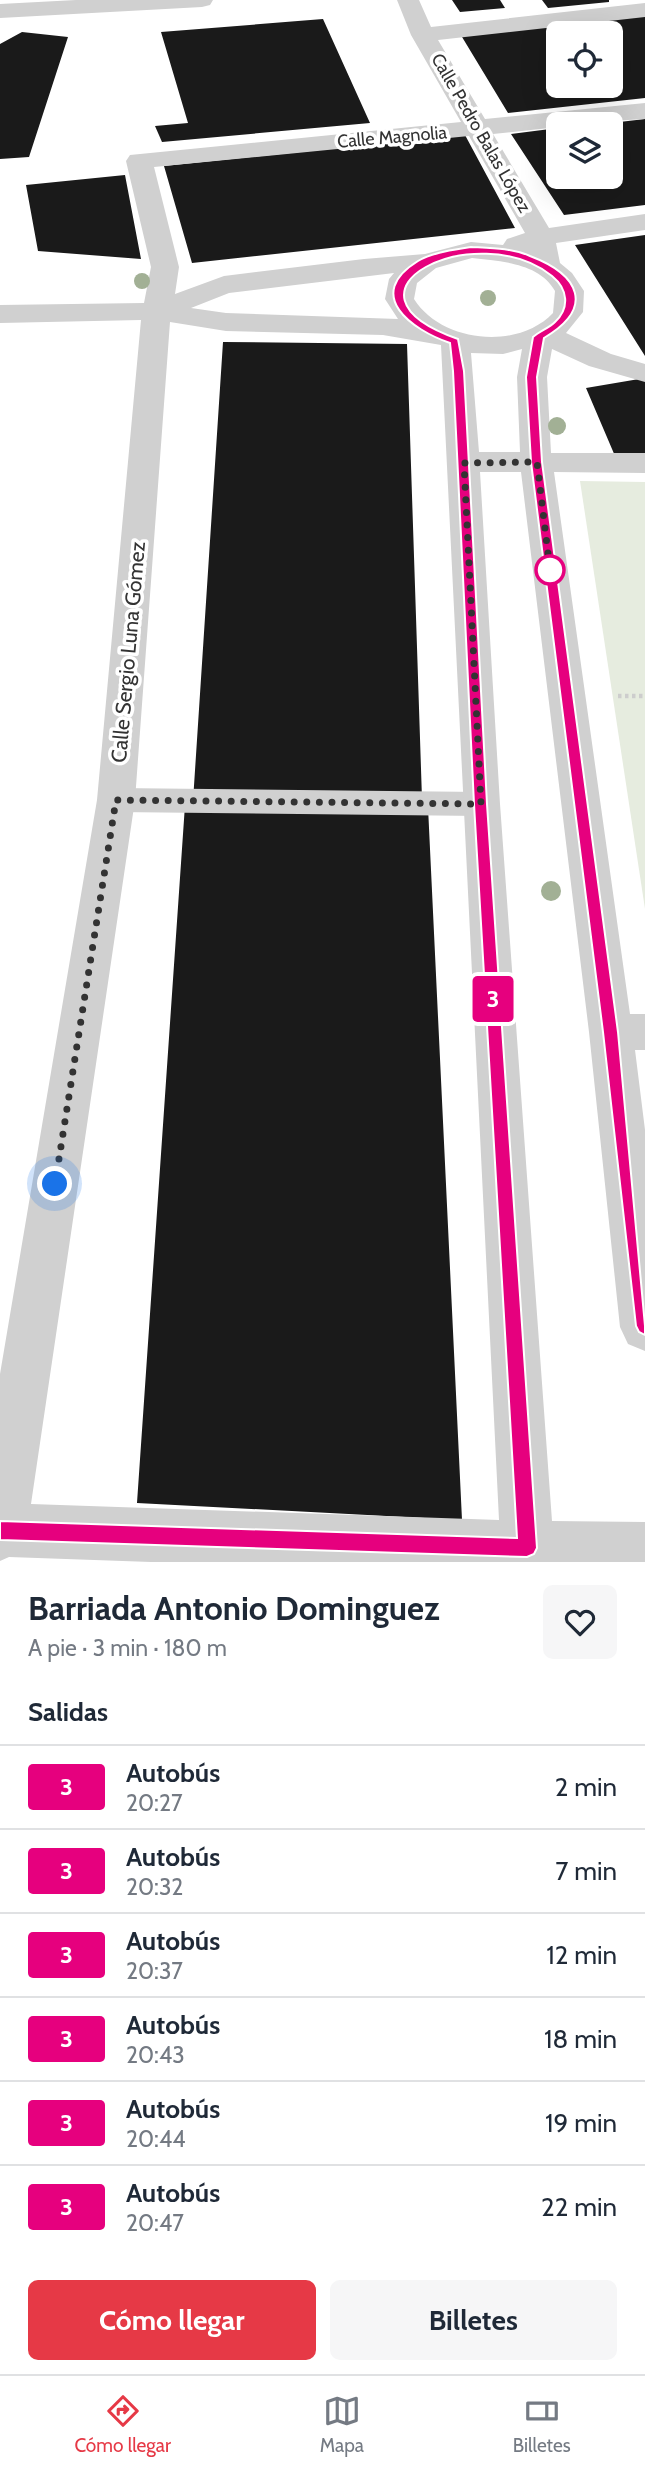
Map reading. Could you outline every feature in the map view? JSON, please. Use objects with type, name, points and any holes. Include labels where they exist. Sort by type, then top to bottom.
[{"type":"street","points":[[0,11],[101,3],[202,0]]},
{"type":"street","name":"Calle Pedro Balas López","points":[[408,0],[423,35],[541,237],[547,267]]},
{"type":"street","points":[[423,35],[645,10]]},
{"type":"street","name":"Calle Magnolia","points":[[139,161],[645,111]]},
{"type":"street","name":"Calle Sergio Luna Gómez","points":[[0,1531],[116,800],[157,311],[165,267],[139,161]]},
{"type":"street","points":[[499,251],[541,237],[645,222]]},
{"type":"street","points":[[0,314],[157,311],[226,322],[383,326],[484,345],[513,344],[542,335],[558,326],[569,312],[571,296],[563,280],[547,267],[525,257],[499,251],[471,250],[445,254],[423,262],[224,285],[157,311]]},
{"type":"street","points":[[423,262],[407,275],[399,289],[400,305],[411,320],[442,337]]},
{"type":"street","points":[[542,335],[600,360],[645,373]]},
{"type":"street","points":[[542,335],[532,377],[537,462],[628,1032],[645,1327]]},
{"type":"street","points":[[442,337],[464,463],[481,804],[528,1555]]},
{"type":"street","points":[[464,463],[645,463]]},
{"type":"street","points":[[0,1531],[528,1555],[645,1549]]},
{"type":"lane","points":[[116,800],[481,804]]},
{"type":"shaded area","points":[[580,481],[645,482],[645,909]]},
{"type":"building","points":[[452,0],[500,0],[505,8],[460,12]]},
{"type":"building","points":[[542,0],[609,0],[609,2],[548,8]]},
{"type":"building","points":[[645,13],[645,98],[508,113],[459,32],[546,23],[546,98],[623,98],[623,21],[567,21]]},
{"type":"building","points":[[323,19],[370,123],[162,142],[155,126],[188,123],[161,32]]},
{"type":"building","points":[[22,32],[68,37],[29,157],[0,159],[0,44]]},
{"type":"building","points":[[645,119],[645,205],[564,215],[547,189],[623,189],[623,122]]},
{"type":"building","points":[[546,130],[546,187],[511,134]]},
{"type":"building","points":[[465,135],[515,228],[192,263],[164,166]]},
{"type":"building","points":[[125,175],[141,259],[38,251],[26,185]]},
{"type":"building","points":[[645,235],[645,356],[575,245]]},
{"type":"building","points":[[223,342],[407,344],[422,799],[193,801]]},
{"type":"building","points":[[645,378],[645,456],[615,456],[586,388]]},
{"type":"building","points":[[185,805],[428,807],[462,1520],[137,1503]]},
{"type":"bus line","name":"3","points":[[0,1530],[527,1548],[481,804],[459,371],[455,342],[429,333],[411,320],[400,305],[399,289],[407,275],[423,262],[445,254],[471,250],[499,251],[525,257],[547,267],[563,280],[571,296],[569,312],[558,326],[539,337],[532,377],[537,462],[611,1032],[645,1326]]},
{"type":"route","points":[[55,1184],[116,800],[481,804],[464,463],[537,462],[550,570]]}]
